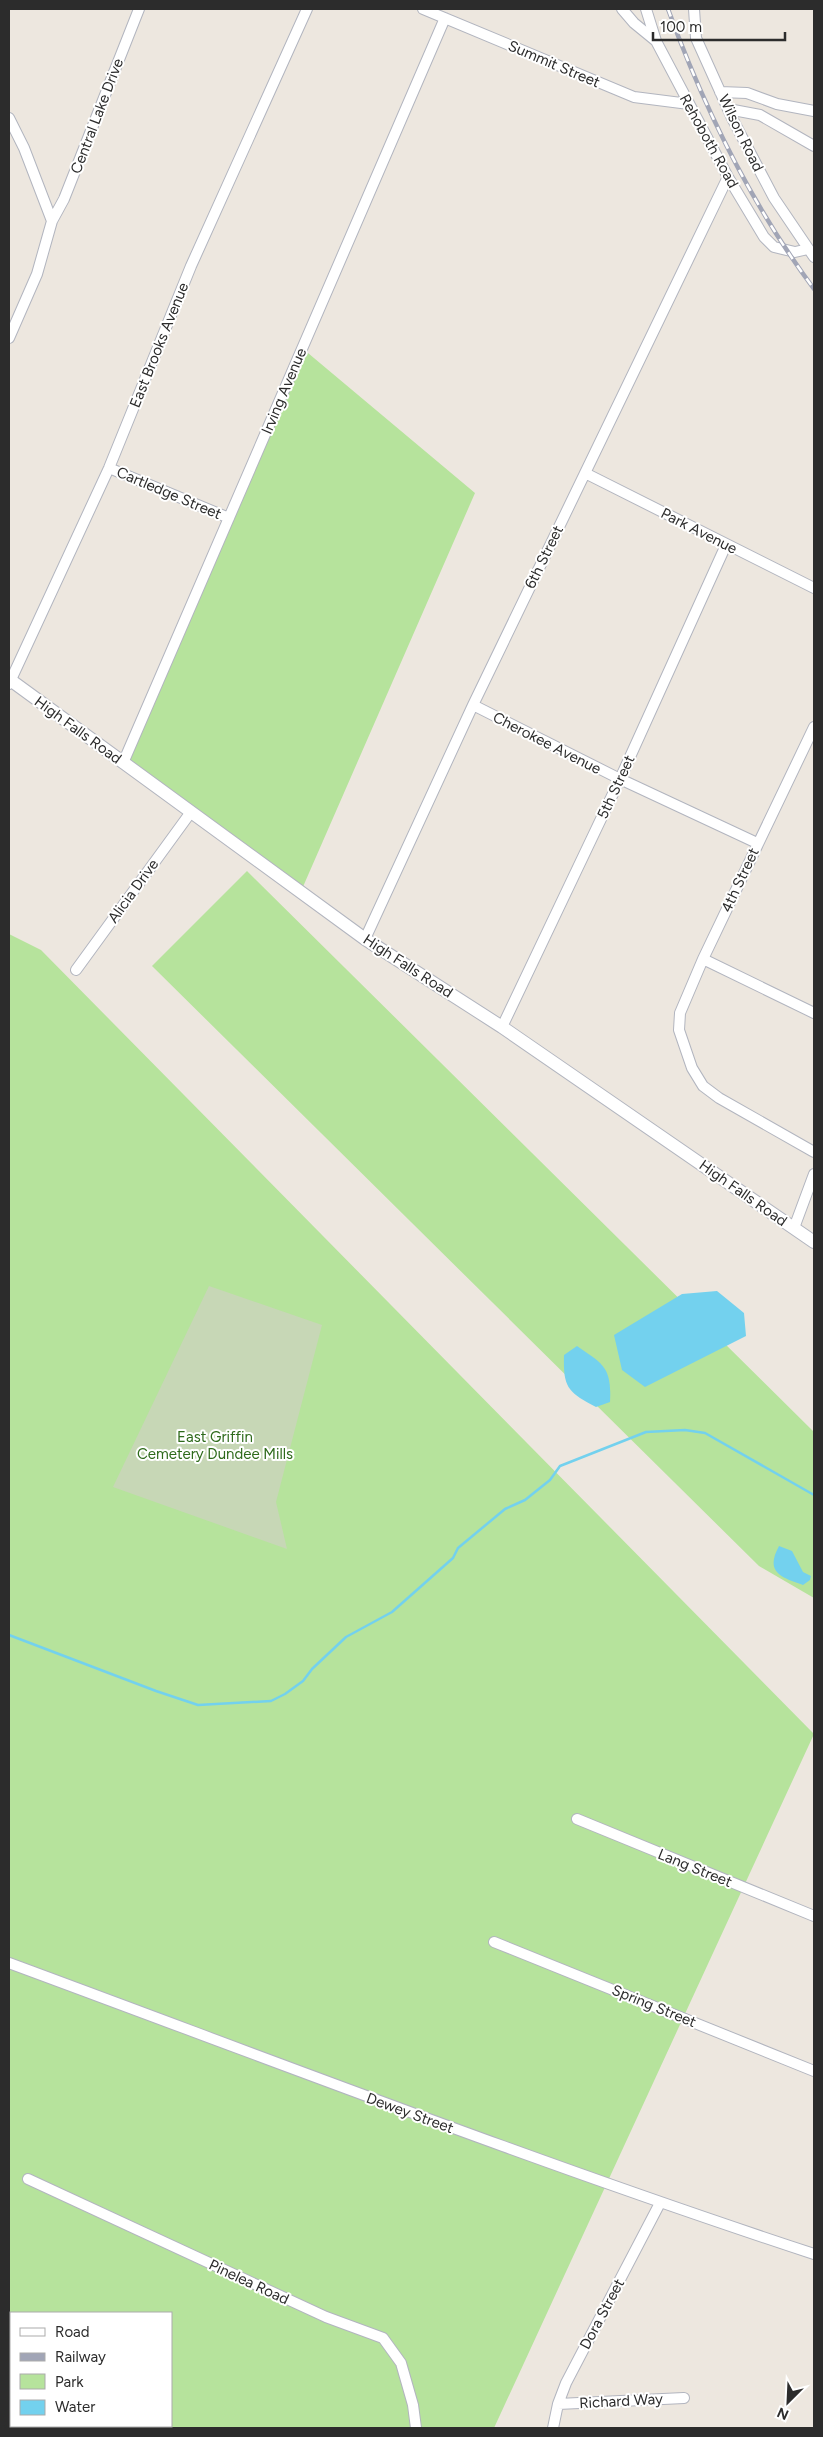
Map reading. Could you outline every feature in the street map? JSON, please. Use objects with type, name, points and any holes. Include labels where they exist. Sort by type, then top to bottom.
[{"type":"street","name":"Central Lake Drive","points":[[9,338],[37,274],[52,221],[64,199],[139,9]]},
{"type":"street","name":"East Brooks Avenue","points":[[10,681],[109,468],[191,266],[307,9]]},
{"type":"street","name":"Summit Street","points":[[424,9],[634,97],[689,104]]},
{"type":"street","name":"Rehoboth Road","points":[[622,9],[634,23],[656,41],[728,177],[764,237],[774,247],[795,252],[811,253]]},
{"type":"street","points":[[646,9],[656,41]]},
{"type":"street","name":"Wilson Road","points":[[694,9],[696,38],[728,109],[765,182],[811,253]]},
{"type":"street","name":"Irving Avenue","points":[[123,763],[445,18]]},
{"type":"street","points":[[720,92],[747,93],[777,104],[814,111]]},
{"type":"street","points":[[728,109],[760,114],[814,146]]},
{"type":"street","points":[[9,118],[24,148],[52,221]]},
{"type":"street","name":"6th Street","points":[[365,939],[473,705],[728,177]]},
{"type":"street","name":"Cartledge Street","points":[[109,468],[229,518]]},
{"type":"street","name":"Park Avenue","points":[[585,473],[814,588]]},
{"type":"street","name":"5th Street","points":[[502,1027],[620,779],[726,545]]},
{"type":"street","name":"High Falls Road","points":[[10,681],[365,939],[502,1027],[814,1242]]},
{"type":"street","name":"Cherokee Avenue","points":[[473,705],[620,779],[757,843]]},
{"type":"street","name":"4th Street","points":[[814,727],[757,843],[680,1012],[679,1030],[692,1068],[703,1086],[719,1098],[814,1152]]},
{"type":"street","name":"Alicia Drive","points":[[76,970],[191,812]]},
{"type":"street","points":[[704,959],[814,1013]]},
{"type":"street","points":[[794,1228],[814,1174]]},
{"type":"street","name":"Lang Street","points":[[577,1819],[814,1916]]},
{"type":"street","name":"Spring Street","points":[[494,1942],[814,2071]]},
{"type":"street","name":"Dewey Street","points":[[9,1963],[290,2066],[419,2117],[660,2204],[814,2254]]},
{"type":"street","name":"Pinelea Road","points":[[28,2179],[326,2317],[384,2338],[401,2362],[413,2405],[416,2428]]},
{"type":"street","name":"Dora Street","points":[[553,2428],[558,2404],[566,2383],[660,2204]]},
{"type":"street","name":"Richard Way","points":[[558,2404],[684,2398]]},
{"type":"green space","points":[[302,348],[475,493],[302,889],[125,761]]},
{"type":"green space","points":[[247,871],[814,1432],[814,1598],[759,1566],[152,966]]},
{"type":"green space","points":[[9,934],[41,950],[814,1734],[494,2428],[9,2428]]},
{"type":"green space","name":"East Griffin Cemetery Dundee Mills","points":[[209,1286],[322,1325],[276,1502],[287,1549],[113,1487]]},
{"type":"water","points":[[717,1291],[744,1313],[746,1336],[645,1387],[622,1370],[614,1335],[682,1294]]},
{"type":"water","points":[[577,1346],[593,1357],[604,1368],[609,1381],[610,1402],[596,1407],[573,1393],[569,1388],[566,1382],[564,1355]]},
{"type":"water","points":[[779,1546],[792,1551],[803,1572],[811,1576],[810,1580],[803,1585],[777,1572],[774,1568],[774,1562]]},
{"type":"waterway","points":[[9,1635],[198,1705],[271,1701],[303,1681],[312,1669],[346,1637],[392,1612],[453,1558],[458,1548],[505,1509],[525,1500],[550,1480],[560,1466],[646,1432],[685,1430],[705,1433],[814,1495]]},
{"type":"railway","points":[[668,9],[697,83],[731,154],[770,223],[814,289]]}]
